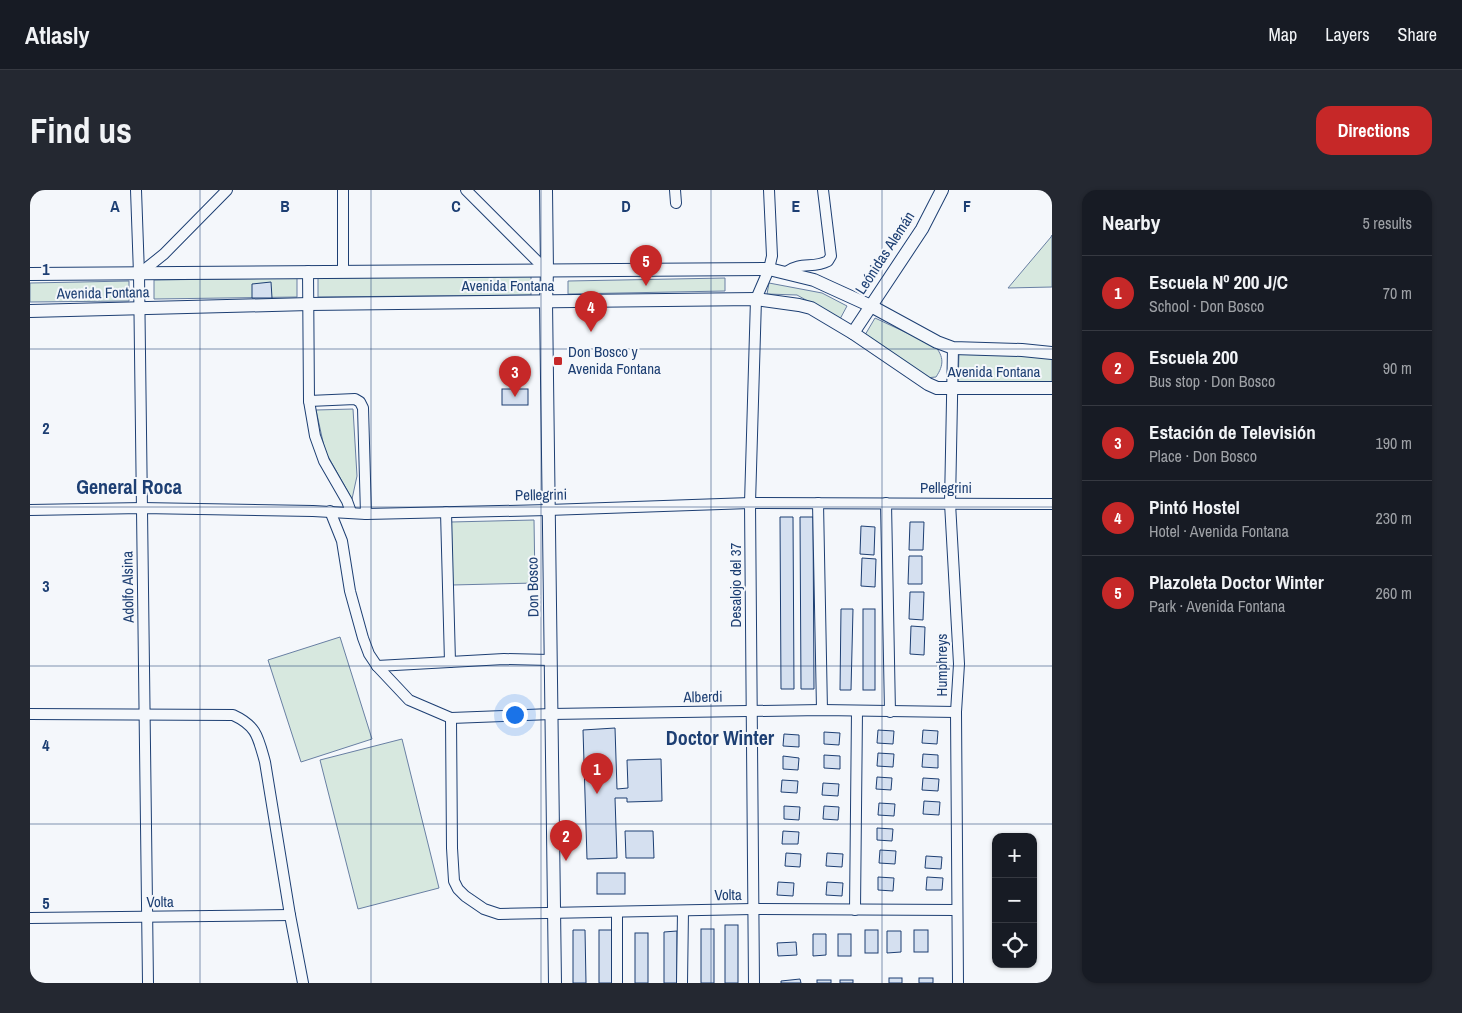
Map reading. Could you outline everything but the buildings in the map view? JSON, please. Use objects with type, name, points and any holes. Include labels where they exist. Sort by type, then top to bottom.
[{"type":"street","name":"Adolfo Alsina","points":[[136,190],[146,714],[148,983]]},
{"type":"street","points":[[139,274],[164,254],[227,190]]},
{"type":"street","points":[[343,190],[343,271]]},
{"type":"street","points":[[466,190],[547,271]]},
{"type":"street","name":"Don Bosco","points":[[546,190],[548,510],[555,983]]},
{"type":"street","points":[[675,190],[676,203]]},
{"type":"street","name":"Desalojo del 37","points":[[754,983],[750,503],[756,300],[769,269],[772,256],[769,190]]},
{"type":"street","points":[[786,272],[794,266],[823,264],[831,256],[823,190]]},
{"type":"street","name":"Leónidas Alemán","points":[[854,333],[922,229],[942,190]]},
{"type":"street","name":"Avenida Fontana","points":[[30,274],[769,269],[814,280],[870,306],[937,342],[953,348],[1052,353]]},
{"type":"street","points":[[308,271],[309,401],[314,436],[324,461],[347,501],[351,512]]},
{"type":"street","name":"Avenida Fontana","points":[[30,311],[309,304],[756,300],[811,308],[854,333],[928,384],[938,388],[1052,388]]},
{"type":"street","name":"Humphreys","points":[[953,348],[950,503],[959,657],[956,712],[958,983]]},
{"type":"street","points":[[309,401],[355,399],[360,402],[363,408],[366,514]]},
{"type":"street","name":"Pellegrini","points":[[30,510],[142,508],[330,511],[366,514],[750,503],[1052,504]]},
{"type":"street","points":[[818,503],[822,710]]},
{"type":"street","points":[[886,503],[890,712]]},
{"type":"street","points":[[330,511],[342,541],[350,591],[369,654],[377,666],[409,700],[451,718]]},
{"type":"street","points":[[446,512],[450,662]]},
{"type":"street","points":[[377,666],[504,659],[550,660]]},
{"type":"street","name":"Alberdi","points":[[451,718],[551,714],[822,710],[956,712]]},
{"type":"street","points":[[855,910],[857,711]]},
{"type":"street","points":[[30,714],[233,715],[245,721],[254,729],[260,743],[264,762],[290,916],[304,983]]},
{"type":"street","name":"Volta","points":[[451,718],[454,881],[458,889],[465,896],[484,909],[499,914],[753,909],[957,910]]},
{"type":"street","points":[[682,983],[683,910]]},
{"type":"street","points":[[617,912],[617,983]]},
{"type":"street","name":"Volta","points":[[30,918],[290,916]]},
{"type":"shaded area","points":[[1052,235],[1052,287],[1008,288],[1051,237]]},
{"type":"shaded area","points":[[531,276],[531,295],[318,297],[318,278]]},
{"type":"shaded area","points":[[297,278],[297,297],[154,299],[154,280]]},
{"type":"shaded area","points":[[725,278],[725,291],[568,294],[568,281]]},
{"type":"shaded area","points":[[129,281],[129,301],[30,302],[30,283]]},
{"type":"shaded area","points":[[769,283],[822,293],[847,306],[840,319],[797,295],[767,294]]},
{"type":"shaded area","points":[[875,318],[935,346],[942,361],[936,377],[925,378],[865,335]]},
{"type":"shaded area","points":[[959,354],[1009,354],[1052,358],[1052,382],[958,382]]},
{"type":"shaded area","points":[[353,409],[357,476],[352,499],[325,451],[316,410]]},
{"type":"shaded area","points":[[534,520],[535,583],[452,585],[451,522]]},
{"type":"shaded area","points":[[340,637],[372,739],[301,762],[268,660]]},
{"type":"shaded area","points":[[402,739],[439,888],[358,909],[320,760]]},
{"type":"place","name":"Plazoleta Doctor Winter","points":[[646,286]]},
{"type":"place","name":"Pintó Hostel","points":[[591,332]]},
{"type":"place","name":"Don Bosco y Avenida Fontana","points":[[558,361]]},
{"type":"place","name":"Estación de Televisión","points":[[515,397]]},
{"type":"place","name":"Escuela Nº 200 J/C","points":[[597,794]]},
{"type":"place","name":"Escuela 200","points":[[566,861]]},
{"type":"district","name":"General Roca","points":[[129,487]]},
{"type":"district","name":"Doctor Winter","points":[[720,738]]}]
